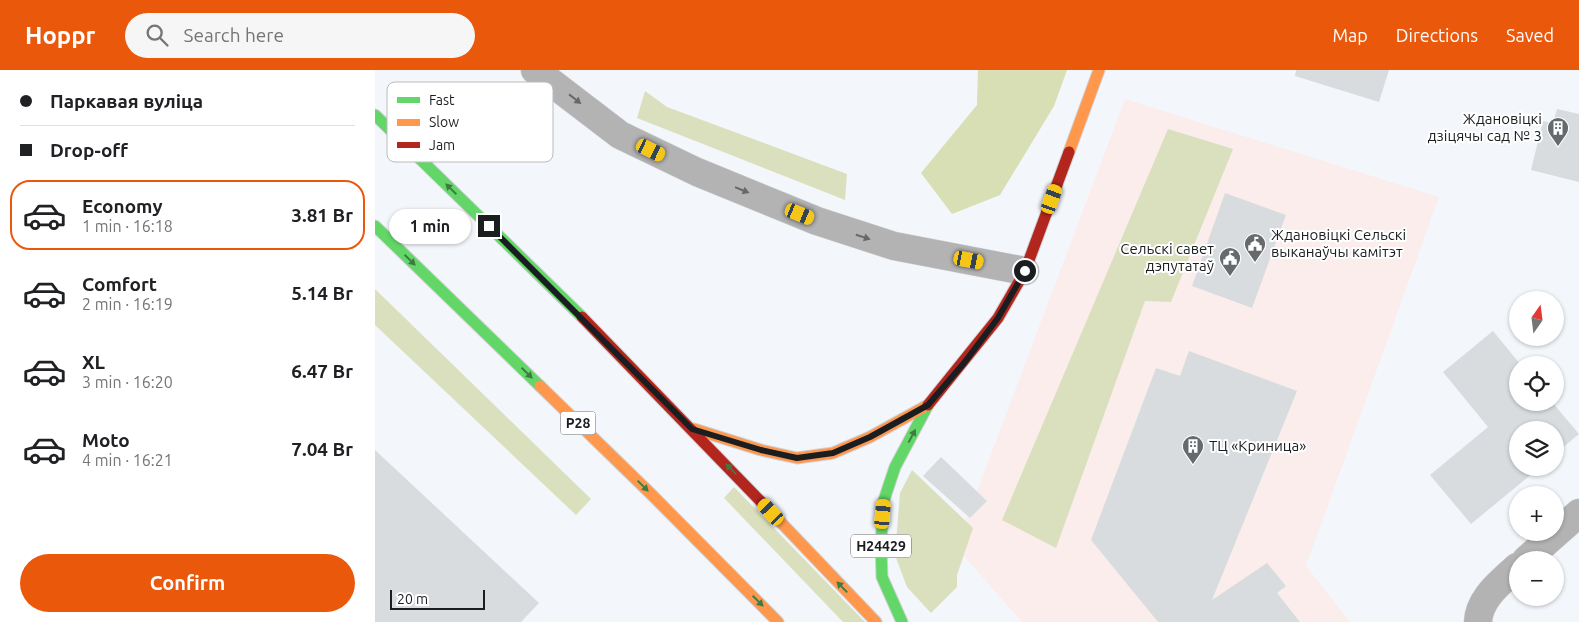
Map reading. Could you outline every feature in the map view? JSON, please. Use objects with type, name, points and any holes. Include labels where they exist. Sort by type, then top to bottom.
[{"type":"main road","name":"Н24429","points":[[903,622],[881,577],[884,500],[895,467],[928,405],[964,363],[998,318],[1025,271],[1099,70]]},
{"type":"main road","points":[[375,115],[387,127]]},
{"type":"main road","points":[[423,162],[598,333],[876,622]]},
{"type":"main road","name":"Р28","points":[[375,226],[651,494],[778,622]]},
{"type":"main road","name":"Н24429","points":[[692,429],[761,450],[797,458],[833,453],[870,437],[928,405]]},
{"type":"street","points":[[535,70],[551,82]]},
{"type":"street","points":[[553,84],[620,135],[697,172],[817,221],[894,246],[1025,271]]},
{"type":"street","points":[[1536,551],[1579,513]]},
{"type":"street","points":[[1478,622],[1478,612],[1493,589],[1509,575]]},
{"type":"shaded area","points":[[1125,99],[1439,197],[1306,566],[1350,622],[1022,622],[956,547]]},
{"type":"green space","points":[[978,70],[1067,70],[1054,106],[1000,195],[952,214],[921,173],[977,105]]},
{"type":"green space","points":[[645,91],[667,107],[847,174],[845,200],[637,118]]},
{"type":"green space","points":[[1168,129],[1233,149],[1171,302],[1145,301],[1056,548],[1002,520]]},
{"type":"green space","points":[[375,289],[591,499],[576,515],[375,325]]},
{"type":"green space","points":[[912,470],[973,528],[957,575],[957,587],[931,613],[907,587],[895,555],[900,493]]},
{"type":"green space","points":[[734,487],[865,622],[843,622],[724,498]]},
{"type":"building","points":[[1296,70],[1389,70],[1379,102],[1295,76]]},
{"type":"building","name":"Ждановіцкі дзіцячы сад № 3","points":[[1557,109],[1579,114],[1579,182],[1531,170],[1543,121],[1553,123]]},
{"type":"building","points":[[1225,193],[1286,215],[1252,308],[1192,286]]},
{"type":"building","points":[[1493,331],[1514,356],[1509,356],[1509,411],[1560,411],[1579,434],[1564,446],[1564,421],[1509,421],[1509,476],[1529,476],[1517,486],[1509,486],[1509,493],[1471,524],[1430,475],[1488,427],[1443,372]]},
{"type":"building","name":"ТЦ «Криница»","points":[[1189,351],[1297,391],[1212,600],[1267,563],[1286,586],[1277,593],[1300,622],[1158,622],[1091,540],[1156,368],[1180,376]]},
{"type":"building","points":[[375,450],[539,603],[521,622],[375,622]]},
{"type":"building","points":[[941,457],[987,501],[970,518],[923,476]]},
{"type":"traffic: fast","points":[[375,115],[387,127]]},
{"type":"traffic: fast","points":[[423,162],[582,317]]},
{"type":"traffic: fast","points":[[375,226],[540,386]]},
{"type":"traffic: fast","points":[[902,622],[882,577],[881,543],[884,500],[895,467],[928,405]]},
{"type":"traffic: slow","points":[[1069,152],[1099,70]]},
{"type":"traffic: slow","points":[[540,386],[778,622]]},
{"type":"traffic: slow","points":[[694,429],[761,450],[797,458],[833,453],[870,437],[928,405]]},
{"type":"traffic: slow","points":[[771,512],[876,622]]},
{"type":"traffic: jam","points":[[928,405],[998,318],[1025,271],[1069,152]]},
{"type":"traffic: jam","points":[[582,317],[771,512]]},
{"type":"place","name":"Ждановіцкі дзіцячы сад № 3","points":[[1558,147]]},
{"type":"place","name":"Ждановіцкі Сельскі выканаўчы камітэт","points":[[1255,263]]},
{"type":"place","name":"Сельскі савет дэпутатаў","points":[[1230,277]]},
{"type":"place","name":"ТЦ «Криница»","points":[[1193,465]]},
{"type":"route","points":[[489,226],[692,429],[761,450],[797,458],[833,453],[870,437],[928,405],[964,363],[998,318],[1025,271]]}]
